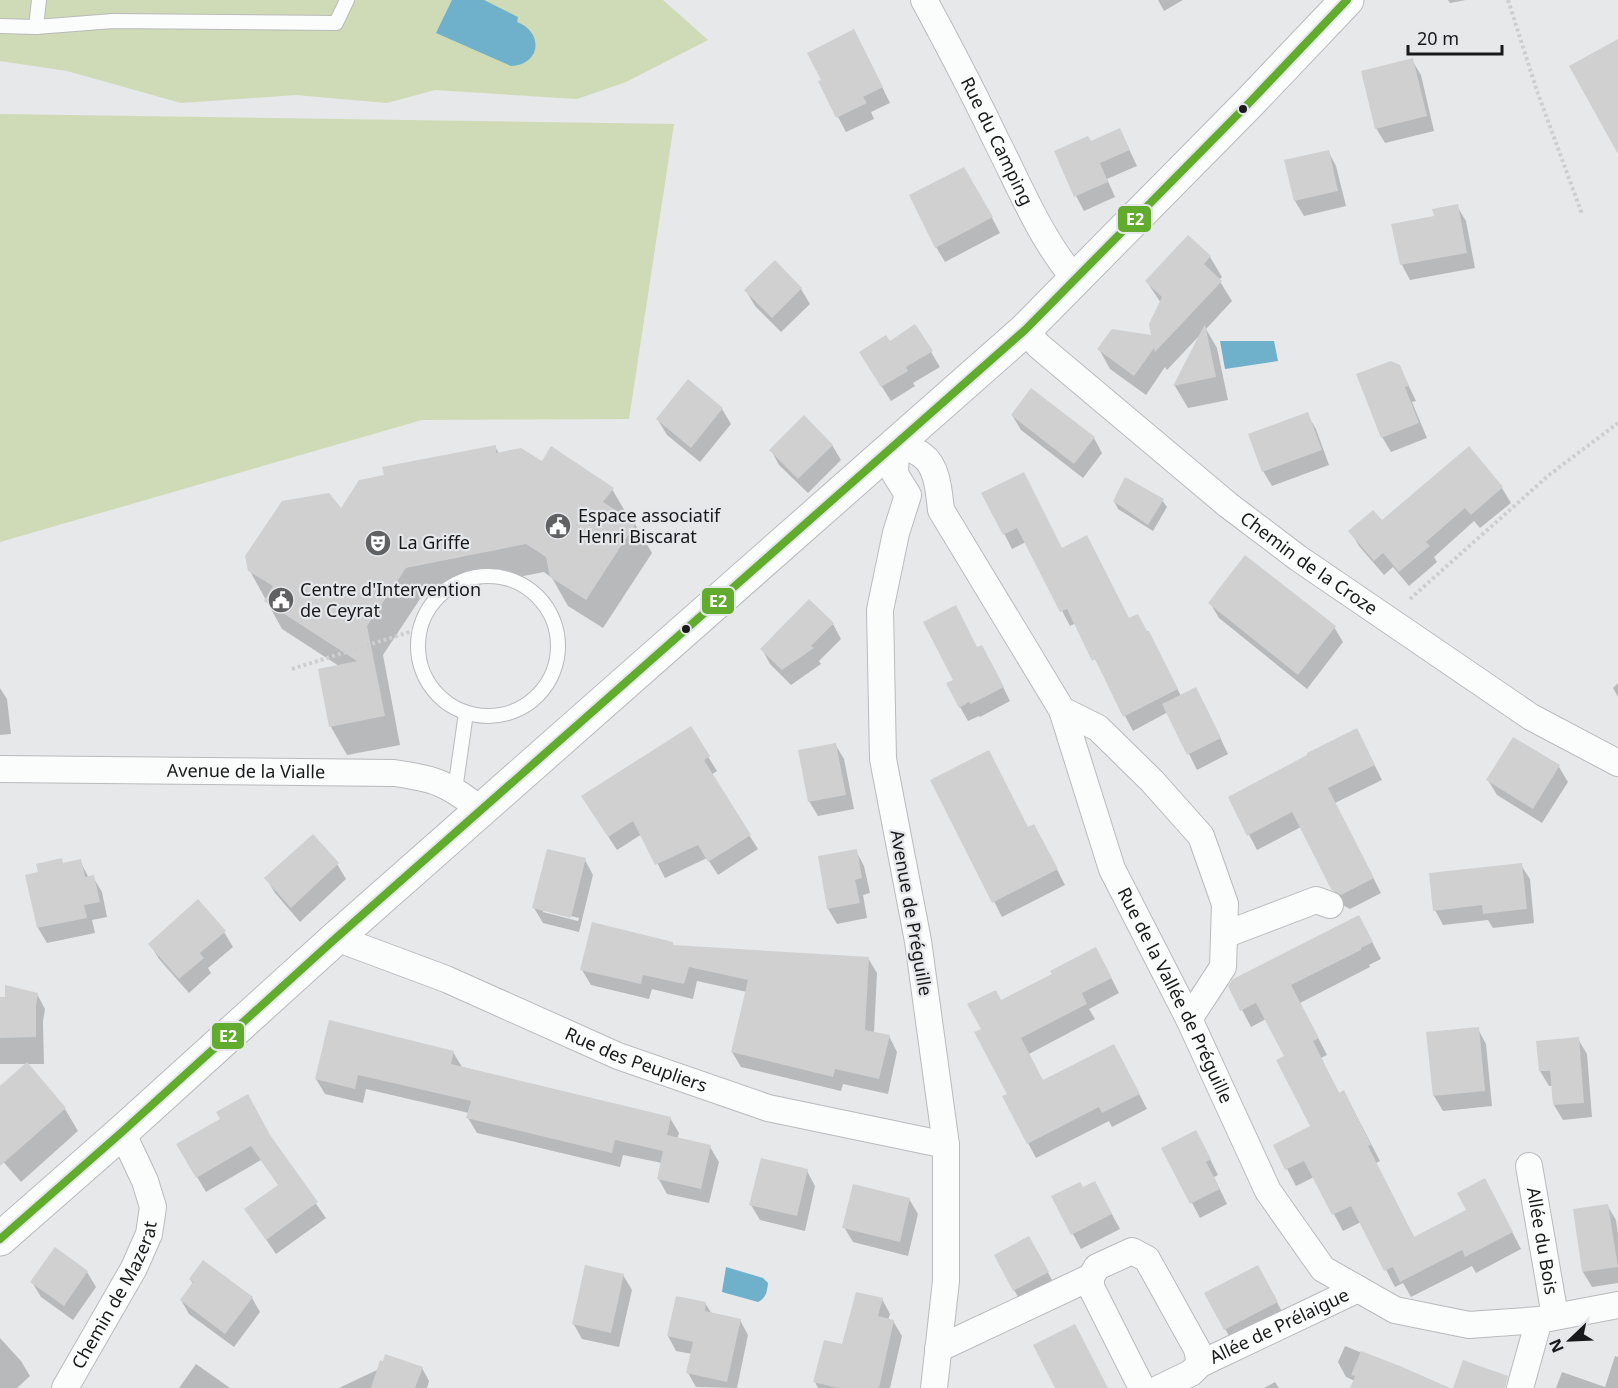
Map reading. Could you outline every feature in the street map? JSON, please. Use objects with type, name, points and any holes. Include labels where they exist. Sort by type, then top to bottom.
[{"type":"main road","points":[[0,1239],[336,938],[1025,330],[1347,0]]},
{"type":"street","name":"Rue du Camping","points":[[924,0],[970,85],[1023,195],[1058,260],[1076,280]]},
{"type":"street","name":"Chemin de la Croze","points":[[1025,330],[1039,346],[1228,504],[1298,558],[1531,717],[1618,763]]},
{"type":"street","points":[[896,444],[895,474],[908,495],[941,510]]},
{"type":"street","name":"Rue de la Vallée de Préguille","points":[[896,444],[924,456],[931,466],[941,510],[1062,710],[1112,869],[1189,1020],[1268,1191],[1323,1269],[1395,1310],[1469,1325],[1547,1318],[1618,1305]]},
{"type":"street","name":"Avenue de Préguille","points":[[908,495],[896,533],[880,610],[884,759],[918,941],[946,1145],[946,1281],[934,1388]]},
{"type":"street","points":[[1062,710],[1098,728],[1152,781],[1201,836],[1225,904],[1223,967],[1189,1020]]},
{"type":"street","name":"Avenue de la Vialle","points":[[0,769],[394,773],[428,778],[455,789],[481,810]]},
{"type":"street","points":[[1224,935],[1316,900],[1330,905]]},
{"type":"street","name":"Rue des Peupliers","points":[[336,938],[446,979],[618,1056],[768,1108],[946,1145]]},
{"type":"street","name":"Chemin de Mazerat","points":[[64,1388],[134,1268],[149,1234],[153,1207],[146,1181],[122,1132]]},
{"type":"street","name":"Allée du Bois","points":[[1528,1166],[1547,1318]]},
{"type":"street","name":"Allée de Prélaigue","points":[[938,1349],[1091,1277],[1097,1267],[1132,1251],[1147,1259],[1197,1349],[1200,1364]]},
{"type":"street","points":[[1091,1277],[1091,1287],[1142,1388]]},
{"type":"street","name":"Allée de Prélaigue","points":[[1160,1388],[1191,1373],[1200,1364],[1358,1289]]},
{"type":"street","points":[[1520,1388],[1547,1318]]},
{"type":"lane","points":[[36,27],[39,0]]},
{"type":"lane","points":[[0,26],[36,27],[113,21],[336,23],[348,0]]},
{"type":"lane","points":[[488,575],[519,582],[537,594],[552,615],[559,639],[558,660],[551,679],[539,696],[520,710],[499,716],[482,717],[466,713],[443,701],[426,680],[418,653],[419,628],[428,609],[440,594],[456,582],[473,576],[488,575]]},
{"type":"lane","points":[[455,789],[466,713]]},
{"type":"path","points":[[1508,0],[1537,91],[1582,214]]},
{"type":"path","points":[[1387,620],[1549,476],[1618,423]]},
{"type":"path","points":[[292,669],[419,628]]},
{"type":"green space","points":[[0,0],[663,0],[708,40],[626,82],[577,99],[435,90],[387,103],[296,95],[181,103],[67,71],[0,61]]},
{"type":"green space","points":[[0,114],[674,124],[629,419],[422,420],[0,542]]},
{"type":"water","points":[[452,0],[484,0],[518,17],[517,22],[532,33],[535,40],[533,54],[521,64],[511,66],[436,33]]},
{"type":"water","points":[[1220,341],[1274,341],[1278,361],[1225,369]]},
{"type":"water","points":[[726,1267],[763,1278],[768,1283],[763,1299],[758,1302],[722,1292]]},
{"type":"building","points":[[854,29],[883,87],[863,97],[867,103],[836,118],[807,53]]},
{"type":"building","points":[[1618,39],[1618,154],[1569,66]]},
{"type":"building","points":[[1413,58],[1427,116],[1375,129],[1361,71]]},
{"type":"building","points":[[1120,128],[1130,150],[1100,163],[1108,182],[1074,197],[1054,151],[1088,136],[1091,141]]},
{"type":"building","points":[[1329,150],[1338,191],[1294,201],[1284,160]]},
{"type":"building","points":[[964,167],[993,217],[935,248],[909,195]]},
{"type":"building","points":[[1458,204],[1467,253],[1400,265],[1391,224],[1434,216],[1432,209]]},
{"type":"building","points":[[1188,235],[1211,256],[1204,264],[1222,281],[1155,352],[1154,348],[1134,376],[1097,349],[1112,329],[1151,335],[1149,324],[1162,297],[1145,281]]},
{"type":"building","points":[[775,260],[802,288],[772,318],[744,290]]},
{"type":"building","points":[[915,324],[933,351],[906,367],[908,371],[881,387],[859,352],[886,335],[890,341]]},
{"type":"building","points":[[1205,324],[1216,377],[1173,386]]},
{"type":"building","points":[[1391,361],[1400,365],[1409,386],[1405,387],[1419,423],[1381,438],[1356,374]]},
{"type":"building","points":[[688,379],[723,408],[691,448],[656,419]]},
{"type":"building","points":[[1031,388],[1095,437],[1074,464],[1011,415]]},
{"type":"building","points":[[1308,412],[1322,450],[1262,472],[1248,434]]},
{"type":"building","points":[[804,415],[833,445],[798,479],[769,450]]},
{"type":"building","name":"La Griffe","points":[[496,445],[496,453],[521,448],[542,461],[551,446],[614,488],[603,502],[636,523],[586,600],[550,577],[546,557],[526,544],[406,568],[367,626],[385,716],[329,727],[318,669],[357,661],[264,601],[273,586],[248,571],[245,556],[282,501],[329,493],[341,508],[359,480],[384,475],[382,467]]},
{"type":"building","points":[[1469,446],[1503,487],[1471,515],[1465,508],[1426,542],[1430,546],[1399,572],[1383,553],[1374,561],[1348,531],[1373,510],[1382,520]]},
{"type":"building","points":[[1024,472],[1062,548],[1087,535],[1129,618],[1138,614],[1178,689],[1123,717],[1095,659],[1092,661],[1067,609],[1060,612],[1017,528],[1003,535],[981,493]]},
{"type":"building","points":[[1125,477],[1164,499],[1148,525],[1113,501]]},
{"type":"building","points":[[1245,555],[1336,626],[1298,675],[1208,603]]},
{"type":"building","points":[[809,599],[834,623],[811,646],[814,648],[782,670],[760,649]]},
{"type":"building","points":[[956,605],[977,647],[982,645],[1004,687],[959,708],[946,683],[953,680],[923,622]]},
{"type":"building","points":[[1196,687],[1221,738],[1187,755],[1162,704]]},
{"type":"building","points":[[691,726],[710,756],[704,760],[751,835],[708,862],[698,845],[655,865],[633,821],[608,837],[581,796]]},
{"type":"building","points":[[1357,728],[1375,765],[1328,788],[1374,878],[1341,895],[1331,889],[1292,812],[1247,836],[1228,797]]},
{"type":"building","points":[[1513,737],[1560,765],[1533,809],[1486,780]]},
{"type":"building","points":[[836,743],[846,795],[808,802],[798,750]]},
{"type":"building","points":[[989,750],[1028,827],[1034,824],[1058,869],[992,903],[930,780]]},
{"type":"building","points":[[313,834],[339,863],[291,908],[264,878]]},
{"type":"building","points":[[547,849],[586,858],[571,918],[532,908]]},
{"type":"building","points":[[857,849],[862,878],[855,880],[860,903],[827,909],[818,856]]},
{"type":"building","points":[[62,858],[63,863],[81,859],[85,877],[94,875],[100,902],[84,905],[87,918],[37,928],[25,875],[38,872],[36,864]]},
{"type":"building","points":[[1522,863],[1527,909],[1483,914],[1482,905],[1433,911],[1429,873]]},
{"type":"building","points":[[198,899],[226,931],[200,953],[204,958],[179,979],[148,944]]},
{"type":"building","points":[[1359,915],[1373,942],[1291,985],[1319,1038],[1313,1041],[1339,1093],[1344,1090],[1371,1145],[1368,1146],[1414,1237],[1466,1210],[1457,1193],[1485,1178],[1513,1232],[1465,1257],[1462,1250],[1400,1282],[1393,1267],[1384,1271],[1351,1206],[1332,1215],[1304,1161],[1285,1170],[1273,1145],[1310,1126],[1276,1060],[1284,1056],[1256,1003],[1240,1011],[1228,986],[1233,979]]},
{"type":"building","points":[[592,922],[673,942],[673,945],[869,957],[865,1030],[890,1035],[879,1079],[835,1069],[833,1077],[731,1052],[748,980],[689,967],[684,984],[643,975],[641,984],[580,970]]},
{"type":"building","points":[[1096,947],[1112,978],[1082,993],[1087,1004],[1021,1038],[1043,1080],[1114,1044],[1140,1094],[1102,1113],[1099,1107],[1027,1144],[1002,1096],[1007,1094],[974,1032],[981,1029],[967,1004],[996,990],[1001,1000],[1052,974],[1050,971]]},
{"type":"building","points":[[5,985],[38,993],[36,1037],[0,1038],[0,997],[5,997]]},
{"type":"building","points":[[329,1020],[454,1051],[451,1064],[671,1117],[667,1135],[711,1145],[701,1189],[657,1179],[663,1151],[615,1140],[612,1153],[466,1118],[471,1101],[358,1075],[355,1089],[315,1079]]},
{"type":"building","points":[[1479,1027],[1485,1091],[1433,1096],[1426,1032]]},
{"type":"building","points":[[1579,1037],[1584,1103],[1553,1105],[1550,1071],[1539,1071],[1536,1041]]},
{"type":"building","points":[[27,1062],[66,1108],[0,1166],[0,1086]]},
{"type":"building","points":[[248,1094],[270,1135],[318,1202],[266,1240],[244,1209],[278,1185],[251,1146],[196,1178],[176,1144],[220,1119],[216,1112]]},
{"type":"building","points":[[1196,1130],[1211,1159],[1206,1162],[1220,1189],[1190,1204],[1161,1148]]},
{"type":"building","points":[[761,1158],[808,1169],[797,1216],[749,1205]]},
{"type":"building","points":[[1095,1181],[1112,1214],[1071,1235],[1051,1196],[1080,1182],[1083,1187]]},
{"type":"building","points":[[853,1184],[910,1198],[900,1242],[842,1228]]},
{"type":"building","points":[[1608,1204],[1618,1267],[1582,1272],[1573,1209]]},
{"type":"building","points":[[1029,1236],[1049,1272],[1013,1291],[994,1255]]},
{"type":"building","points":[[55,1247],[88,1271],[64,1306],[30,1282]]},
{"type":"building","points":[[203,1260],[253,1297],[225,1334],[180,1300],[193,1282],[189,1279]]},
{"type":"building","points":[[585,1265],[624,1274],[611,1333],[572,1324]]},
{"type":"building","points":[[1258,1265],[1278,1302],[1224,1330],[1204,1293]]},
{"type":"building","points":[[856,1292],[883,1298],[878,1316],[894,1320],[879,1388],[838,1388],[813,1382],[824,1340],[842,1344]]},
{"type":"building","points":[[676,1296],[706,1302],[705,1311],[741,1319],[727,1382],[686,1373],[693,1342],[667,1336]]},
{"type":"building","points":[[1075,1324],[1108,1388],[1055,1388],[1033,1345]]},
{"type":"building","points":[[1361,1351],[1450,1388],[1350,1388],[1355,1376],[1351,1375]]},
{"type":"building","points":[[385,1354],[423,1367],[415,1388],[371,1388],[380,1360],[383,1361]]},
{"type":"building","points":[[1463,1360],[1508,1376],[1505,1388],[1453,1388]]},
{"type":"transit line","name":"E2","points":[[0,1239],[336,938],[1025,330],[1250,102],[1347,0]]},
{"type":"place","name":"Espace associatif Henri Biscarat","points":[[558,526]]},
{"type":"place","name":"La Griffe","points":[[378,543]]},
{"type":"place","name":"Centre d'Intervention de Ceyrat","points":[[281,600]]}]
